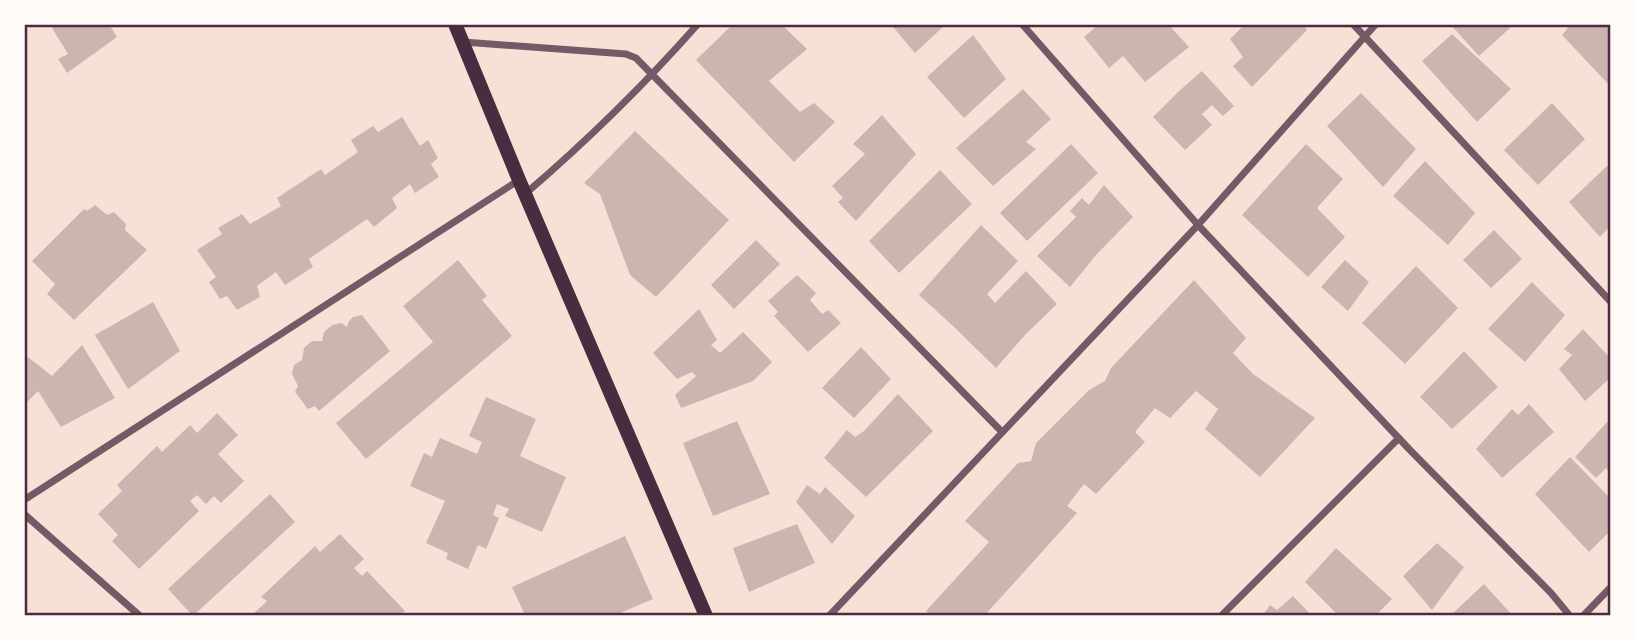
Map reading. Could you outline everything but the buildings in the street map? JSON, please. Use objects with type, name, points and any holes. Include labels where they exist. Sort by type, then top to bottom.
[{"type":"main road","points":[[456,24],[522,187],[706,615]]},
{"type":"street","points":[[24,500],[557,167],[653,75],[698,24]]},
{"type":"street","points":[[1022,24],[1198,225],[1570,615]]},
{"type":"street","points":[[1353,24],[1611,301]]},
{"type":"street","points":[[829,615],[1198,225],[1376,24]]},
{"type":"street","points":[[463,41],[626,54],[636,58],[1002,432]]},
{"type":"street","points":[[1221,615],[1399,438]]},
{"type":"street","points":[[24,514],[140,615]]},
{"type":"street","points":[[1583,615],[1611,588]]}]
